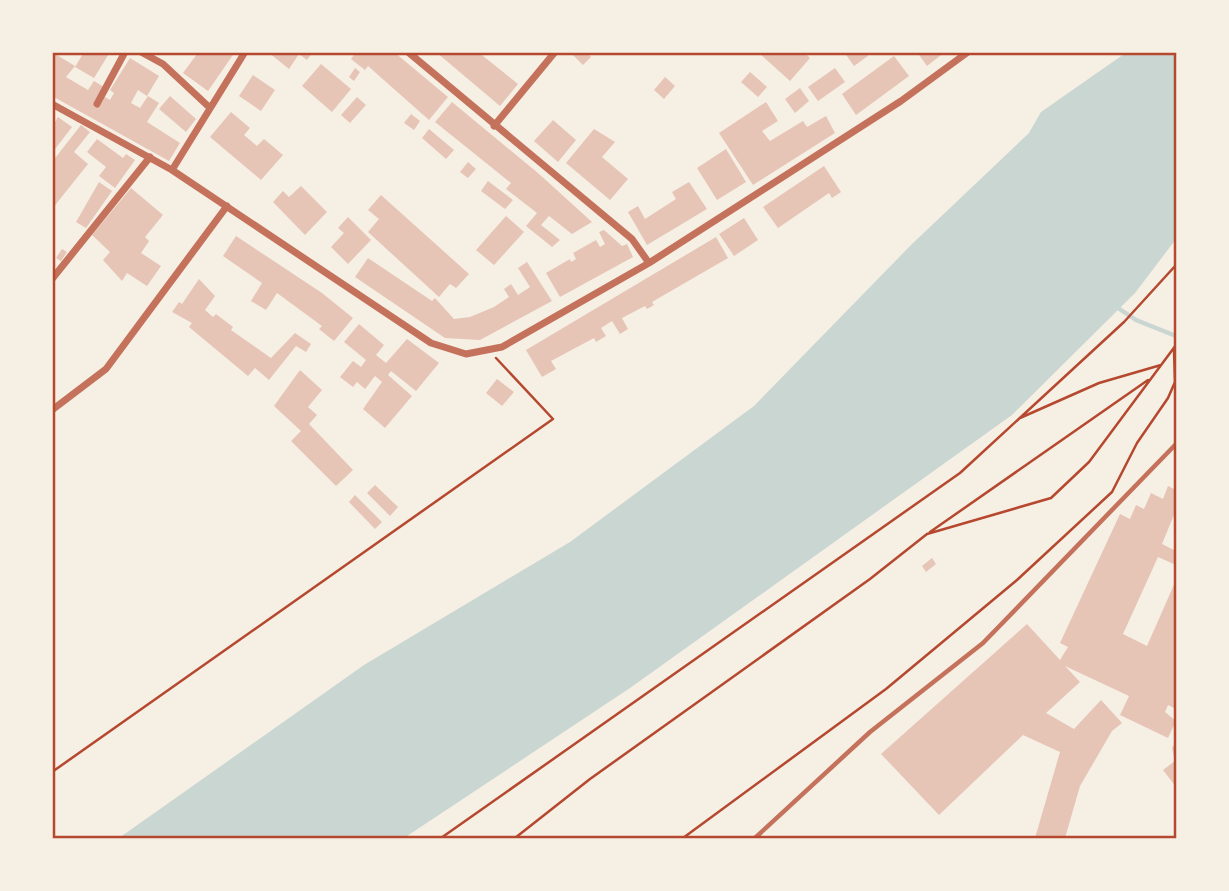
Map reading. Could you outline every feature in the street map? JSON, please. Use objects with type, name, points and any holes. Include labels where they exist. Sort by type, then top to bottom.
[{"type":"street","points":[[97,104],[125,52]]},
{"type":"street","points":[[141,52],[163,64],[209,107]]},
{"type":"street","points":[[172,170],[245,52]]},
{"type":"street","points":[[408,52],[632,239],[649,263]]},
{"type":"street","points":[[494,126],[555,52]]},
{"type":"street","points":[[52,104],[89,121],[172,170],[431,343],[467,354],[502,347],[649,263],[901,101],[968,52]]},
{"type":"street","points":[[52,279],[150,157]]},
{"type":"street","points":[[52,410],[106,369],[227,206]]},
{"type":"lane","points":[[755,838],[870,732],[983,643],[1177,444]]},
{"type":"path","points":[[441,838],[960,473],[1127,319],[1177,265]]},
{"type":"path","points":[[927,534],[1051,498],[1089,462],[1175,347]]},
{"type":"path","points":[[683,838],[886,689],[1017,580],[1112,492],[1137,443],[1168,398],[1175,382],[1175,347]]},
{"type":"path","points":[[52,772],[554,419],[488,349]]},
{"type":"path","points":[[1017,419],[1099,383],[1161,365]]},
{"type":"path","points":[[515,838],[590,779],[870,579],[927,534],[1150,379]]},
{"type":"shaded area","points":[[1127,52],[1176,53],[1176,239],[1135,293],[1012,415],[630,688],[404,838],[119,838],[364,665],[570,542],[754,406],[911,245],[1029,133],[1041,112]]},
{"type":"building","points":[[52,52],[75,66],[66,77],[88,90],[94,81],[104,87],[96,103],[100,106],[105,97],[110,100],[114,93],[110,90],[130,58],[159,76],[147,96],[138,90],[131,103],[140,108],[148,96],[159,103],[147,122],[180,143],[169,161],[52,96]]},
{"type":"building","points":[[84,52],[110,52],[94,78],[75,67]]},
{"type":"building","points":[[194,52],[235,52],[208,91],[183,73],[197,54]]},
{"type":"building","points":[[268,52],[313,52],[307,60],[299,54],[289,69]]},
{"type":"building","points":[[356,52],[394,52],[448,97],[429,120],[368,66],[365,70],[351,59]]},
{"type":"building","points":[[436,52],[478,52],[518,84],[500,106]]},
{"type":"building","points":[[570,52],[587,52],[591,57],[583,65]]},
{"type":"building","points":[[758,52],[804,52],[810,58],[790,81]]},
{"type":"building","points":[[844,52],[866,52],[868,56],[854,66]]},
{"type":"building","points":[[917,52],[945,52],[927,66]]},
{"type":"building","points":[[894,56],[909,76],[856,115],[842,94]]},
{"type":"building","points":[[321,64],[351,89],[332,112],[302,86]]},
{"type":"building","points":[[355,68],[360,72],[354,81],[349,77]]},
{"type":"building","points":[[835,68],[845,82],[818,101],[808,87]]},
{"type":"building","points":[[750,72],[767,87],[758,97],[741,82]]},
{"type":"building","points":[[253,75],[275,90],[261,111],[239,96]]},
{"type":"building","points":[[665,77],[675,86],[664,99],[654,90]]},
{"type":"building","points":[[800,88],[809,101],[795,113],[785,99]]},
{"type":"building","points":[[170,96],[196,119],[186,132],[159,109]]},
{"type":"building","points":[[357,97],[366,105],[350,123],[341,115]]},
{"type":"building","points":[[452,102],[592,222],[572,234],[549,216],[541,225],[560,240],[552,247],[526,226],[537,213],[506,189],[511,183],[435,122]]},
{"type":"building","points":[[766,102],[778,121],[762,131],[770,141],[803,121],[807,127],[826,116],[835,133],[753,185],[719,133]]},
{"type":"building","points":[[231,112],[250,128],[244,135],[257,146],[264,139],[283,155],[261,180],[210,137]]},
{"type":"building","points":[[411,114],[420,121],[414,130],[404,123]]},
{"type":"building","points":[[58,117],[72,127],[52,153],[52,120],[55,122]]},
{"type":"building","points":[[553,120],[576,140],[558,162],[534,141]]},
{"type":"building","points":[[81,125],[90,132],[74,152],[88,164],[52,209],[52,162]]},
{"type":"building","points":[[429,129],[454,150],[446,159],[422,138]]},
{"type":"building","points":[[594,129],[615,142],[602,157],[628,179],[610,200],[566,163]]},
{"type":"building","points":[[97,139],[123,158],[126,154],[135,160],[115,188],[99,176],[106,167],[87,152]]},
{"type":"building","points":[[726,149],[746,182],[717,200],[697,168]]},
{"type":"building","points":[[468,162],[476,169],[468,178],[460,172]]},
{"type":"building","points":[[824,166],[841,192],[832,198],[829,193],[778,228],[763,207]]},
{"type":"building","points":[[488,181],[513,200],[505,209],[481,191]]},
{"type":"building","points":[[99,182],[112,191],[86,228],[76,222]]},
{"type":"building","points":[[689,182],[707,209],[647,245],[628,212],[638,206],[645,219],[676,199],[672,192]]},
{"type":"building","points":[[301,186],[327,212],[305,235],[273,202],[283,191],[289,197]]},
{"type":"building","points":[[131,188],[163,215],[145,237],[149,241],[141,253],[161,266],[147,286],[127,273],[122,281],[103,260],[110,252],[92,235]]},
{"type":"building","points":[[381,195],[469,274],[456,288],[450,284],[439,297],[368,232],[379,219],[368,210]]},
{"type":"building","points":[[506,216],[524,232],[494,265],[476,250]]},
{"type":"building","points":[[348,217],[371,240],[348,264],[331,247],[344,233],[338,228]]},
{"type":"building","points":[[744,218],[758,240],[734,256],[719,234]]},
{"type":"building","points":[[604,230],[622,246],[627,244],[633,257],[560,297],[546,273],[570,259],[571,262],[576,259],[573,253],[596,240],[600,247],[605,244],[599,232]]},
{"type":"building","points":[[236,236],[322,293],[353,318],[334,341],[319,329],[322,326],[277,293],[266,310],[251,301],[262,283],[223,256]]},
{"type":"building","points":[[716,237],[728,258],[652,302],[654,305],[647,309],[645,306],[622,318],[628,329],[620,334],[612,321],[601,328],[606,336],[596,342],[594,338],[551,361],[556,369],[542,377],[526,350]]},
{"type":"building","points":[[62,249],[67,252],[61,261],[56,258]]},
{"type":"building","points":[[368,258],[432,301],[435,298],[454,319],[470,317],[494,307],[509,297],[504,289],[511,284],[518,295],[530,287],[518,268],[527,262],[552,301],[480,340],[445,338],[355,277]]},
{"type":"building","points":[[199,279],[215,296],[205,310],[213,317],[216,314],[233,327],[231,330],[271,358],[295,333],[311,344],[306,352],[296,346],[269,380],[255,368],[248,376],[189,327],[192,323],[172,312],[179,302],[182,304]]},
{"type":"building","points":[[359,324],[384,345],[376,355],[386,363],[407,339],[439,363],[416,391],[391,371],[388,375],[412,396],[385,428],[363,409],[382,382],[375,376],[365,389],[357,382],[353,387],[340,377],[353,361],[361,367],[366,360],[344,342]]},
{"type":"building","points":[[300,370],[322,390],[308,407],[317,415],[309,424],[353,470],[336,486],[291,441],[301,431],[274,406]]},
{"type":"building","points":[[497,379],[514,392],[502,406],[486,393]]},
{"type":"building","points":[[375,485],[398,507],[390,516],[367,493]]},
{"type":"building","points":[[1168,486],[1176,490],[1176,510],[1162,544],[1176,551],[1176,565],[1158,557],[1123,634],[1147,646],[1176,580],[1176,709],[1168,705],[1165,712],[1176,721],[1168,738],[1120,715],[1129,696],[1065,666],[1080,682],[1046,713],[1074,729],[1101,700],[1122,723],[1112,731],[1080,786],[1065,838],[1035,838],[1060,752],[1023,735],[939,815],[881,754],[1027,624],[1060,660],[1068,647],[1060,643],[1120,514],[1130,519],[1136,505],[1144,509],[1151,493],[1163,499]]},
{"type":"building","points":[[355,495],[382,522],[375,529],[349,502]]},
{"type":"building","points":[[932,558],[936,564],[926,572],[922,566]]},
{"type":"building","points":[[1176,741],[1176,787],[1163,770],[1175,761],[1172,748]]},
{"type":"waterway","points":[[1115,306],[1136,320],[1176,336]]}]
